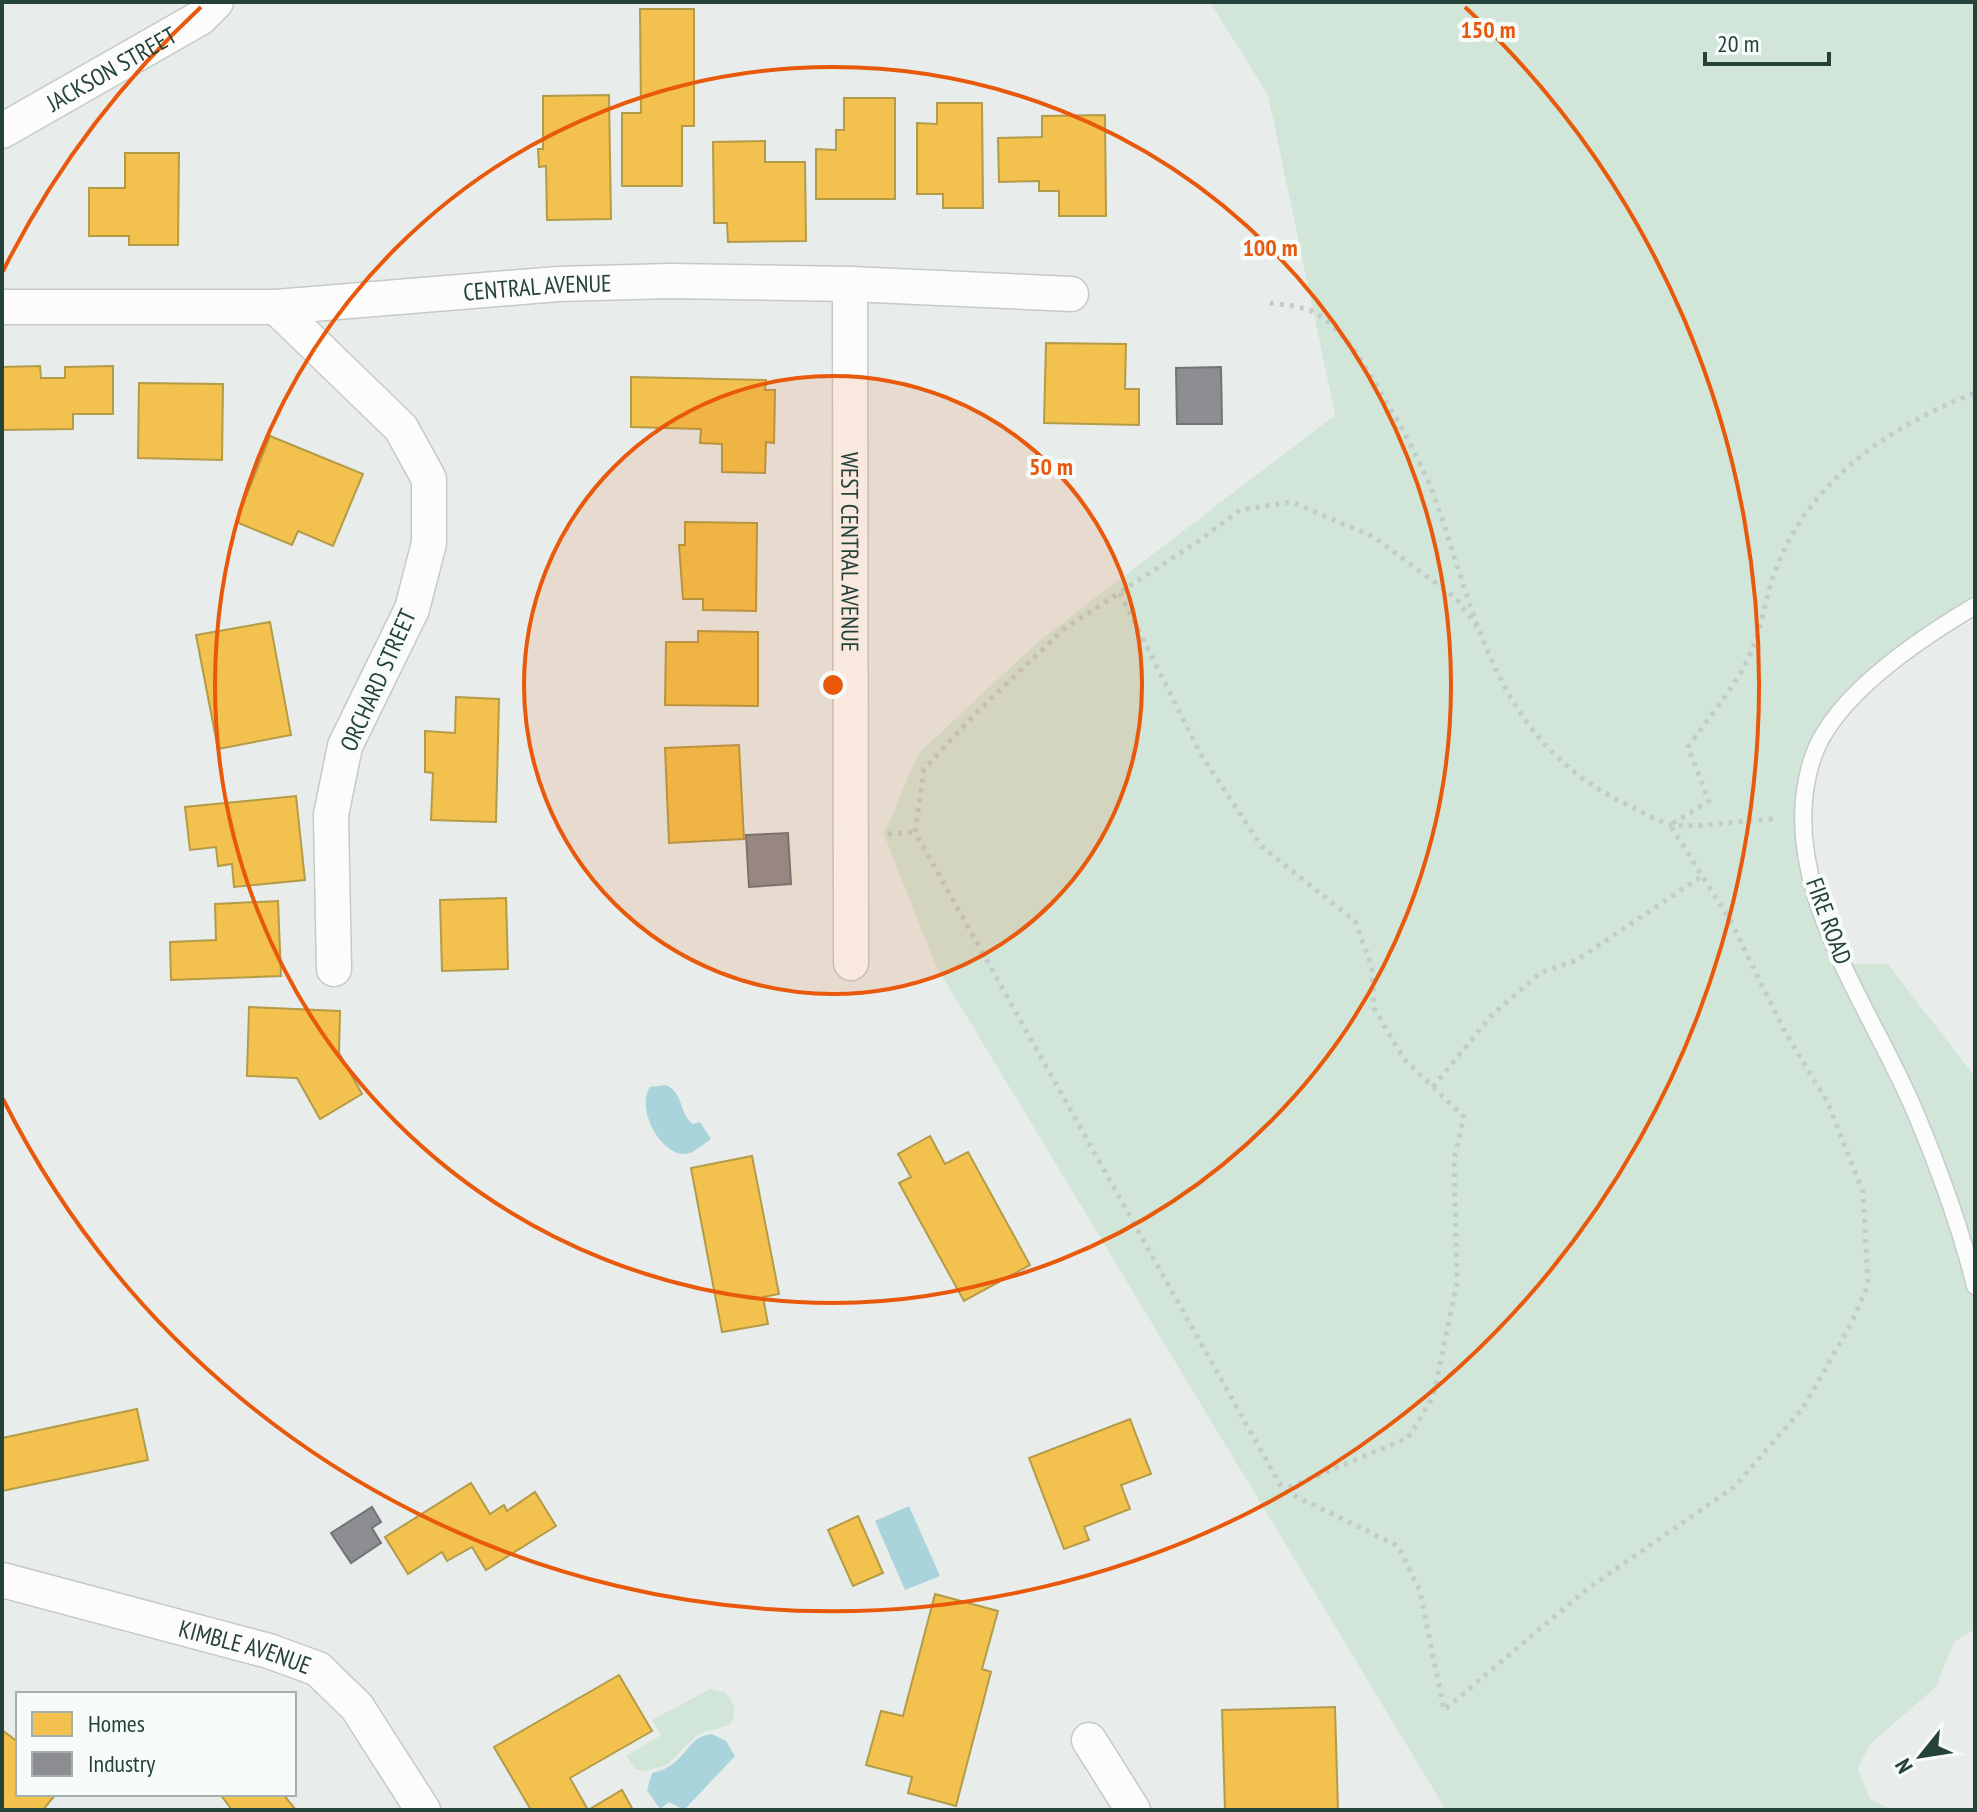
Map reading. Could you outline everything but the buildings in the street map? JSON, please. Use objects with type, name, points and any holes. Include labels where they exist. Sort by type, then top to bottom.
[{"type":"street","name":"JACKSON STREET","points":[[2,131],[200,18],[216,2]]},
{"type":"street","name":"CENTRAL AVENUE","points":[[2,307],[276,307],[558,284],[850,284],[1071,294]]},
{"type":"street","name":"WEST CENTRAL AVENUE","points":[[850,284],[851,963]]},
{"type":"street","name":"ORCHARD STREET","points":[[276,307],[401,428],[429,479],[429,543],[412,609],[345,746],[331,815],[334,969]]},
{"type":"street","name":"KIMBLE AVENUE","points":[[2,1580],[269,1651],[318,1669],[357,1707],[423,1810]]},
{"type":"street","points":[[1089,1740],[1133,1810]]},
{"type":"lane","name":"FIRE ROAD","points":[[1975,606],[1928,634],[1869,683],[1838,716],[1814,755],[1803,820],[1810,875],[1832,941],[1916,1114],[1975,1286]]},
{"type":"path","points":[[1270,303],[1315,312],[1342,335],[1363,364],[1397,421],[1437,505],[1450,553],[1477,627],[1521,717],[1558,762],[1603,794],[1670,825],[1803,820]]},
{"type":"path","points":[[1670,825],[1709,801],[1688,747],[1751,653],[1774,573],[1809,504],[1851,463],[1929,411],[1975,393]]},
{"type":"path","points":[[1477,627],[1456,598],[1374,537],[1292,502],[1240,510],[1064,629],[924,769],[915,832],[1283,1490],[1398,1546],[1420,1591],[1444,1710],[1587,1589],[1734,1487],[1803,1408],[1851,1324],[1868,1285],[1863,1192],[1827,1101],[1785,1032],[1729,918],[1670,825]]},
{"type":"path","points":[[1120,593],[1200,753],[1262,847],[1355,921],[1372,967],[1374,1008],[1404,1059],[1464,1117],[1454,1159],[1457,1283],[1433,1397],[1408,1438],[1283,1490]]},
{"type":"path","points":[[1433,1087],[1491,1016],[1540,973],[1577,960],[1702,876]]},
{"type":"green space","points":[[1210,2],[1975,2],[1975,606],[1869,683],[1814,755],[1804,820],[1810,875],[1845,964],[1888,964],[1975,1077],[1975,1629],[1954,1642],[1936,1687],[1870,1744],[1858,1768],[1870,1799],[1893,1810],[1446,1810],[935,964],[884,834],[918,754],[1039,641],[1335,415],[1268,95]]},
{"type":"green space","points":[[710,1689],[724,1692],[733,1703],[735,1711],[730,1725],[698,1734],[667,1765],[644,1771],[635,1769],[626,1756],[661,1735],[652,1720]]},
{"type":"water","points":[[666,1085],[676,1093],[689,1120],[693,1124],[700,1122],[711,1139],[690,1153],[683,1154],[666,1146],[652,1128],[648,1117],[646,1096],[650,1087]]},
{"type":"water","points":[[909,1506],[940,1576],[905,1590],[875,1521]]},
{"type":"water","points":[[712,1734],[726,1741],[735,1756],[684,1810],[669,1802],[660,1809],[647,1790],[652,1773],[672,1764],[696,1740]]}]
